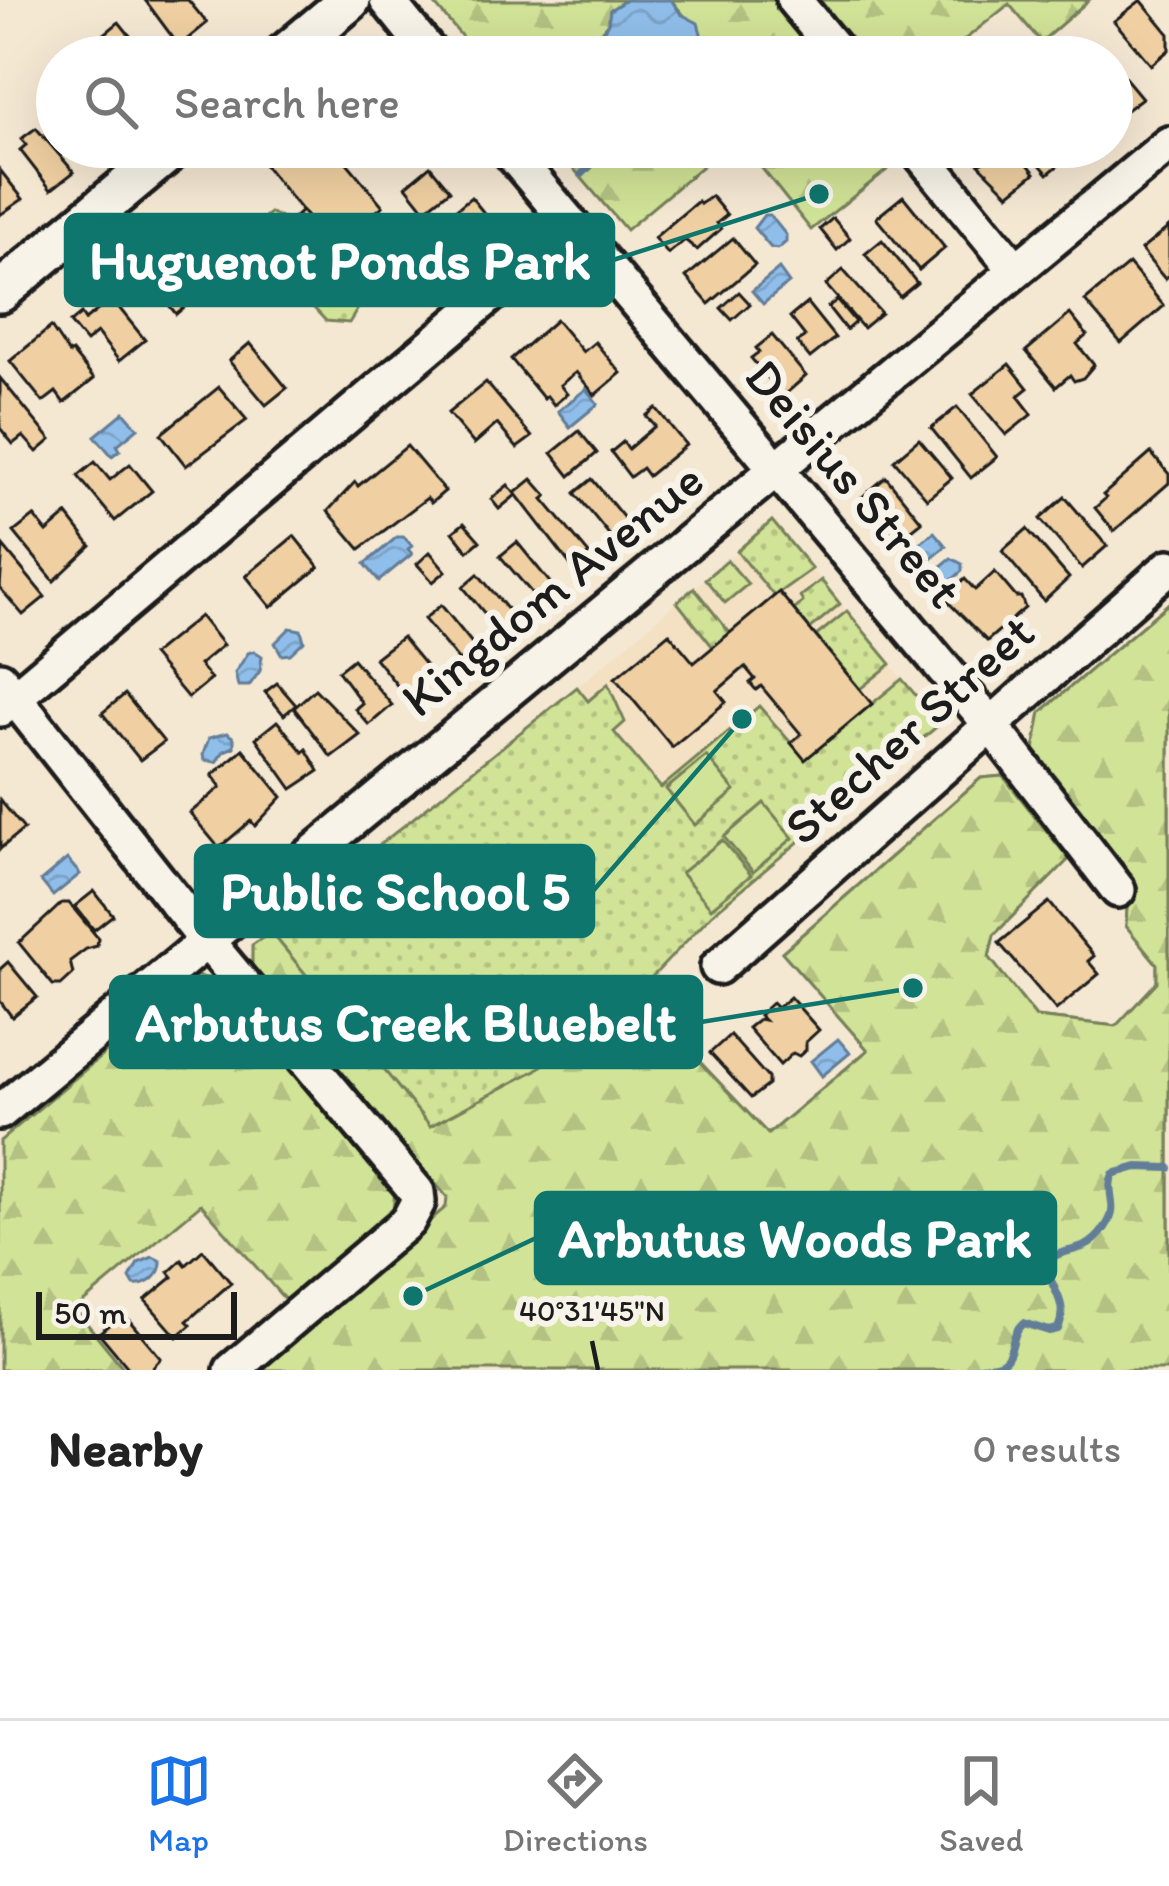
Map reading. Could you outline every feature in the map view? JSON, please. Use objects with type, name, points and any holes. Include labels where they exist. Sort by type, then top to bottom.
[{"type":"street","points":[[307,36],[350,0]]},
{"type":"street","points":[[387,0],[417,36]]},
{"type":"street","points":[[794,0],[824,36]]},
{"type":"street","name":"Kingdom Avenue","points":[[0,1112],[1169,144]]},
{"type":"street","points":[[0,292],[149,168]]},
{"type":"street","name":"Deisius Street","points":[[523,168],[990,724],[1118,890]]},
{"type":"street","points":[[932,168],[1016,270]]},
{"type":"street","points":[[232,1370],[408,1221],[418,1202],[411,1182],[5,696],[571,227]]},
{"type":"street","name":"Stecher Street","points":[[718,968],[1169,567]]},
{"type":"shaded area","points":[[772,521],[940,724],[712,914],[544,715]]},
{"type":"green space","points":[[431,0],[626,0],[610,10],[601,36],[461,36]]},
{"type":"green space","points":[[671,0],[781,0],[809,36],[701,36]]},
{"type":"green space","points":[[820,0],[1089,0],[1048,36],[1036,36],[1009,4],[969,36],[849,36]]},
{"type":"green space","points":[[573,168],[700,168],[626,230]]},
{"type":"green space","points":[[762,168],[890,168],[811,230]]},
{"type":"green space","points":[[270,213],[284,219],[336,282],[326,289],[266,216]]},
{"type":"green space","points":[[336,282],[357,310],[349,323],[326,321],[313,307],[315,299]]},
{"type":"green space","points":[[772,521],[812,569],[774,596],[737,551]]},
{"type":"green space","points":[[727,560],[748,584],[725,603],[705,579]]},
{"type":"green space","points":[[821,580],[840,604],[810,629],[794,610],[803,602],[800,597]]},
{"type":"green space","points":[[694,588],[730,633],[713,647],[677,602]]},
{"type":"green space","points":[[1169,603],[1169,1370],[451,1203],[430,1127],[271,932],[577,687],[588,701],[608,684],[625,722],[614,732],[661,788],[759,706],[805,759],[902,679],[940,724],[712,914],[636,994],[768,1134],[868,1050],[782,952],[981,778],[1003,776],[1069,859],[994,935],[989,957],[1036,1017],[1116,1026],[1157,982],[1157,964],[1126,926],[1128,891],[1123,864],[1033,755],[1041,712]]},
{"type":"green space","points":[[1169,603],[1169,1370],[253,1370],[446,1207],[447,1197],[260,982],[252,965],[252,945],[271,932],[430,1126],[536,1070],[635,994],[768,1134],[868,1050],[782,952],[981,778],[1003,776],[1069,859],[994,935],[989,957],[1036,1017],[1116,1026],[1157,982],[1157,964],[1126,926],[1128,891],[1123,864],[1033,755],[1041,712]]},
{"type":"green space","points":[[847,611],[891,664],[860,689],[816,636]]},
{"type":"green space","points":[[706,756],[735,791],[695,825],[666,789]]},
{"type":"green space","points":[[764,803],[793,838],[753,872],[724,837]]},
{"type":"green space","points":[[722,840],[751,875],[711,908],[681,873]]},
{"type":"green space","points":[[197,976],[222,981],[395,1190],[393,1210],[286,1301],[201,1204],[75,1309],[125,1370],[0,1370],[0,1141]]},
{"type":"water","points":[[626,0],[671,0],[681,14],[698,23],[702,36],[600,36],[610,10]]},
{"type":"water","points":[[764,215],[770,215],[786,235],[778,249],[771,248],[754,228]]},
{"type":"water","points":[[779,269],[789,283],[763,304],[752,291]]},
{"type":"water","points":[[586,389],[598,404],[570,427],[558,411]]},
{"type":"water","points":[[124,412],[138,428],[117,445],[120,450],[112,456],[95,436]]},
{"type":"water","points":[[934,532],[946,546],[922,566],[910,551]]},
{"type":"water","points":[[397,537],[404,537],[412,546],[408,549],[412,554],[379,581],[365,564]]},
{"type":"water","points":[[951,558],[962,564],[962,571],[936,594],[924,580]]},
{"type":"water","points":[[290,628],[301,630],[304,641],[282,655],[275,643]]},
{"type":"water","points":[[254,651],[262,656],[260,671],[249,686],[238,686],[235,673]]},
{"type":"water","points":[[227,733],[234,738],[234,747],[216,762],[204,760],[209,738]]},
{"type":"water","points":[[67,859],[80,874],[53,896],[41,881]]},
{"type":"water","points":[[838,1039],[850,1053],[822,1076],[811,1061]]},
{"type":"water","points":[[153,1257],[161,1261],[156,1275],[134,1285],[130,1278],[138,1263]]},
{"type":"building","points":[[145,0],[188,0],[207,23],[191,36],[172,36]]},
{"type":"building","points":[[1141,0],[1169,34],[1169,50],[1151,65],[1133,44],[1133,36],[1127,36],[1114,21]]},
{"type":"building","points":[[119,22],[130,36],[102,36]]},
{"type":"building","points":[[36,128],[36,168],[71,168],[74,172],[51,190],[20,150],[26,145],[21,139]]},
{"type":"building","points":[[267,168],[351,168],[383,206],[332,248]]},
{"type":"building","points":[[432,168],[450,190],[425,210],[406,186]]},
{"type":"building","points":[[983,168],[1031,168],[1035,173],[1009,194]]},
{"type":"building","points":[[0,170],[23,199],[0,215]]},
{"type":"building","points":[[711,196],[727,215],[717,223],[721,229],[697,250],[685,240],[668,254],[654,238],[698,201]]},
{"type":"building","points":[[903,196],[945,248],[919,270],[876,218]]},
{"type":"building","points":[[471,197],[493,224],[477,237],[482,243],[432,283],[419,260],[432,249],[422,237]]},
{"type":"building","points":[[302,211],[321,235],[303,250],[284,227]]},
{"type":"building","points":[[833,218],[850,238],[837,250],[820,229]]},
{"type":"building","points":[[1169,227],[1169,275],[1165,279],[1141,250]]},
{"type":"building","points":[[733,238],[755,265],[709,304],[686,277]]},
{"type":"building","points":[[882,240],[917,283],[900,297],[865,254]]},
{"type":"building","points":[[169,252],[201,293],[176,314],[154,286],[143,295],[127,275],[138,266],[143,272]]},
{"type":"building","points":[[1129,264],[1164,306],[1121,343],[1085,301]]},
{"type":"building","points":[[843,270],[881,313],[863,328],[826,285]]},
{"type":"building","points":[[739,292],[750,304],[732,320],[721,308]]},
{"type":"building","points":[[112,299],[145,340],[119,361],[97,333],[86,342],[70,323],[81,314],[85,320]]},
{"type":"building","points":[[837,300],[855,322],[846,330],[828,307]]},
{"type":"building","points":[[807,303],[835,338],[810,358],[797,342],[805,336],[790,317]]},
{"type":"building","points":[[1070,314],[1087,335],[1077,344],[1094,365],[1083,378],[1074,381],[1070,375],[1056,387],[1026,351]]},
{"type":"building","points":[[556,320],[583,352],[595,342],[621,373],[595,395],[576,372],[560,385],[567,394],[554,405],[511,359]]},
{"type":"building","points":[[51,327],[94,379],[64,403],[56,392],[43,402],[10,361]]},
{"type":"building","points":[[772,335],[806,376],[783,396],[751,358]]},
{"type":"building","points":[[250,343],[287,388],[266,405],[229,361]]},
{"type":"building","points":[[1009,364],[1028,388],[1018,396],[1032,414],[1006,435],[972,394]]},
{"type":"building","points":[[0,378],[51,440],[37,452],[23,436],[13,444],[0,428]]},
{"type":"building","points":[[486,382],[532,437],[517,448],[497,424],[474,444],[448,413]]},
{"type":"building","points":[[219,387],[247,420],[186,466],[161,434]]},
{"type":"building","points":[[957,407],[997,457],[971,478],[931,428]]},
{"type":"building","points":[[656,408],[686,445],[648,476],[642,468],[630,477],[611,452],[623,442],[628,449],[655,426],[646,416]]},
{"type":"building","points":[[579,431],[597,453],[570,476],[552,453]]},
{"type":"building","points":[[919,439],[952,478],[927,499],[894,460]]},
{"type":"building","points":[[407,446],[445,491],[431,503],[427,498],[360,549],[328,511],[355,482],[358,486]]},
{"type":"building","points":[[1151,453],[1169,474],[1169,483],[1114,531],[1095,508],[1106,498],[1103,495]]},
{"type":"building","points":[[95,462],[110,480],[130,464],[152,491],[115,521],[78,476]]},
{"type":"building","points":[[886,477],[922,522],[897,542],[861,498]]},
{"type":"building","points":[[532,479],[589,554],[573,568],[515,493]]},
{"type":"building","points":[[592,479],[628,523],[611,537],[575,493]]},
{"type":"building","points":[[508,485],[516,495],[499,509],[491,499]]},
{"type":"building","points":[[1065,497],[1107,546],[1082,568],[1040,519]]},
{"type":"building","points":[[67,515],[91,546],[54,581],[14,532],[34,516],[47,532]]},
{"type":"building","points":[[464,523],[480,541],[468,551],[453,532]]},
{"type":"building","points":[[1027,529],[1069,578],[1044,601],[1002,551]]},
{"type":"building","points":[[294,536],[319,567],[271,607],[246,576]]},
{"type":"building","points":[[517,542],[552,585],[536,598],[500,556]]},
{"type":"building","points":[[3,546],[45,597],[23,615],[0,588]]},
{"type":"building","points":[[430,552],[446,571],[433,582],[417,564]]},
{"type":"building","points":[[995,572],[1021,597],[1025,608],[987,641],[944,598],[965,579],[975,590]]},
{"type":"building","points":[[478,574],[514,617],[498,630],[463,587]]},
{"type":"building","points":[[779,592],[872,704],[805,760],[791,743],[801,734],[761,686],[756,690],[750,683],[755,679],[745,667],[717,691],[726,702],[672,747],[615,678],[669,633],[694,663]]},
{"type":"building","points":[[441,605],[476,648],[459,661],[424,619]]},
{"type":"building","points":[[200,616],[223,645],[199,665],[211,679],[188,698],[152,655]]},
{"type":"building","points":[[402,637],[431,672],[404,694],[375,658]]},
{"type":"building","points":[[353,659],[392,705],[369,725],[355,709],[362,703],[338,671]]},
{"type":"building","points":[[277,683],[296,705],[284,715],[265,692]]},
{"type":"building","points":[[315,689],[360,735],[331,757],[294,708]]},
{"type":"building","points":[[125,694],[164,742],[140,760],[102,713]]},
{"type":"building","points":[[277,721],[303,752],[306,749],[319,771],[292,789],[256,738]]},
{"type":"building","points":[[243,749],[282,797],[255,826],[251,821],[219,848],[190,813],[221,787],[212,775]]},
{"type":"building","points":[[0,800],[24,829],[0,849]]},
{"type":"building","points":[[94,891],[113,915],[94,930],[75,906]]},
{"type":"building","points":[[1049,902],[1094,956],[1088,961],[1099,974],[1056,1010],[999,943]]},
{"type":"building","points":[[62,903],[69,903],[98,938],[97,946],[70,961],[73,974],[61,985],[53,985],[19,943]]},
{"type":"building","points":[[8,962],[37,997],[12,1017],[0,1001],[0,969]]},
{"type":"building","points":[[790,997],[819,1030],[806,1042],[806,1050],[799,1056],[793,1053],[780,1065],[748,1028],[764,1020],[759,1015],[772,1003],[777,1008]]},
{"type":"building","points":[[730,1035],[768,1078],[768,1085],[751,1098],[710,1053]]},
{"type":"building","points":[[203,1250],[231,1283],[187,1321],[191,1325],[177,1337],[145,1300],[173,1277],[169,1272],[182,1260],[186,1265]]},
{"type":"building","points":[[123,1313],[161,1358],[150,1370],[130,1370],[99,1333]]},
{"type":"waterway","points":[[582,174],[588,168]]},
{"type":"waterway","points":[[972,1370],[1003,1362],[1023,1323],[1058,1329],[1062,1310],[1046,1263],[1101,1233],[1111,1215],[1113,1174],[1137,1167],[1169,1168]]},
{"type":"place","name":"Huguenot Ponds Park","points":[[819,194]]},
{"type":"place","name":"Public School 5","points":[[742,719]]},
{"type":"place","name":"Arbutus Creek Bluebelt","points":[[913,988]]},
{"type":"place","name":"Arbutus Woods Park","points":[[413,1296]]}]
